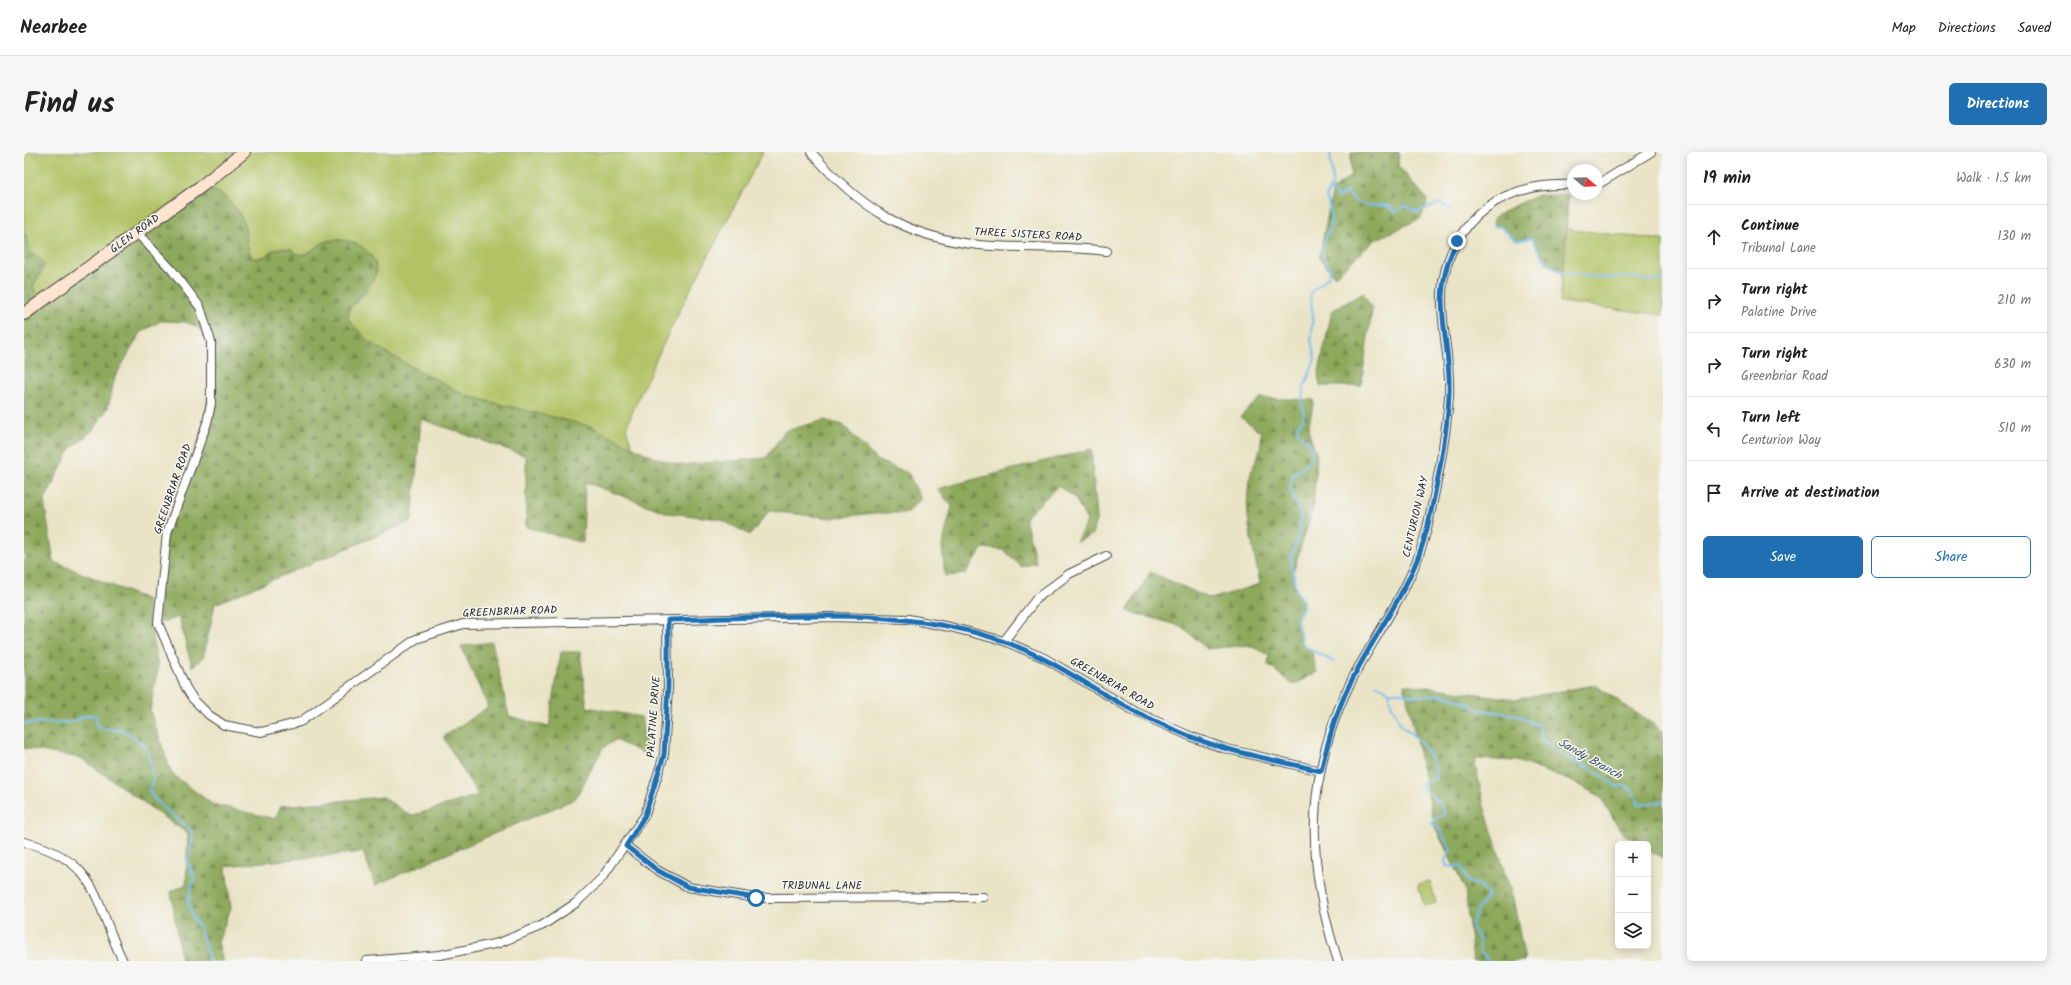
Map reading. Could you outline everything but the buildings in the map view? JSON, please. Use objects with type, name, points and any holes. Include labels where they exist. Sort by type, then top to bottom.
[{"type":"main road","name":"GLEN ROAD","points":[[24,314],[223,170],[244,152]]},
{"type":"street","name":"THREE SISTERS ROAD","points":[[811,152],[852,194],[874,211],[904,226],[934,237],[979,245],[1086,248],[1106,251]]},
{"type":"street","points":[[1603,180],[1651,152]]},
{"type":"street","name":"CENTURION WAY","points":[[1338,961],[1324,915],[1315,862],[1315,812],[1321,771],[1336,715],[1345,693],[1406,587],[1416,564],[1427,528],[1447,415],[1449,373],[1441,307],[1441,292],[1446,266],[1451,253],[1464,231],[1474,219],[1487,208],[1501,199],[1527,188],[1553,184],[1567,185]]},
{"type":"street","name":"GREENBRIAR ROAD","points":[[137,233],[172,270],[200,308],[211,342],[211,404],[207,423],[167,533],[158,623],[186,688],[193,699],[208,715],[224,726],[261,732],[300,722],[416,639],[463,624],[832,617],[908,620],[950,627],[1004,642],[1044,658],[1136,712],[1192,737],[1223,748],[1321,771]]},
{"type":"street","points":[[1004,642],[1037,598],[1069,574],[1106,556]]},
{"type":"street","name":"PALATINE DRIVE","points":[[367,961],[440,955],[500,943],[543,925],[576,903],[602,878],[626,846],[645,815],[664,755],[668,687],[668,620]]},
{"type":"street","points":[[24,842],[55,852],[72,863],[87,880],[98,897],[111,938],[123,961]]},
{"type":"street","name":"TRIBUNAL LANE","points":[[626,846],[657,870],[688,887],[756,898],[983,897]]},
{"type":"green space","points":[[24,152],[763,152],[691,288],[641,393],[626,428],[633,449],[593,427],[467,396],[390,355],[371,343],[348,319],[350,308],[367,291],[353,242],[330,240],[322,243],[305,254],[296,253],[291,249],[273,250],[266,256],[254,259],[247,245],[244,224],[238,211],[220,193],[44,299],[37,296],[33,286],[43,270],[37,256],[30,253],[28,239],[24,233]]},
{"type":"green space","points":[[1351,152],[1399,152],[1398,166],[1428,200],[1421,218],[1375,240],[1335,276],[1319,258],[1333,189],[1351,176]]},
{"type":"green space","points":[[203,185],[225,197],[241,216],[246,233],[248,250],[254,259],[265,257],[280,248],[303,255],[307,254],[323,243],[335,240],[355,243],[367,251],[373,259],[376,267],[375,274],[368,287],[350,308],[348,319],[371,343],[390,355],[467,396],[593,427],[653,457],[680,465],[766,458],[785,431],[824,420],[843,425],[876,460],[908,473],[921,499],[907,513],[874,513],[832,518],[769,511],[750,535],[720,519],[668,513],[585,482],[583,543],[526,527],[526,456],[421,419],[412,521],[215,604],[203,658],[192,667],[179,617],[158,623],[167,533],[204,422],[212,375],[211,342],[196,326],[186,322],[161,321],[141,332],[115,377],[108,408],[93,430],[70,450],[44,501],[54,562],[146,599],[158,668],[150,711],[172,774],[212,804],[275,819],[281,806],[383,797],[411,816],[478,795],[443,737],[488,707],[461,646],[492,642],[509,716],[549,727],[561,652],[580,652],[587,707],[641,717],[647,755],[615,740],[603,748],[575,799],[375,885],[363,852],[226,866],[231,908],[218,942],[223,961],[181,961],[171,892],[186,884],[188,834],[81,758],[24,748],[24,233],[28,239],[30,253],[38,258],[44,265],[44,268],[33,286],[37,296],[44,298]]},
{"type":"green space","points":[[1539,195],[1567,195],[1564,273],[1547,264],[1532,238],[1516,241],[1501,227],[1493,226],[1494,217]]},
{"type":"green space","points":[[1566,229],[1663,240],[1663,315],[1560,302]]},
{"type":"green space","points":[[1363,293],[1372,309],[1361,386],[1320,386],[1318,376],[1332,311]]},
{"type":"green space","points":[[1260,398],[1314,400],[1308,430],[1317,457],[1313,508],[1293,572],[1296,590],[1303,601],[1303,607],[1297,619],[1299,630],[1303,644],[1311,650],[1317,672],[1293,685],[1268,665],[1269,655],[1248,645],[1207,649],[1181,626],[1127,611],[1150,572],[1211,599],[1260,584],[1250,531],[1247,504],[1250,477],[1261,445],[1261,432],[1240,417]]},
{"type":"green space","points":[[1091,449],[1097,516],[1092,535],[1076,542],[1087,521],[1075,498],[1058,486],[1025,518],[1036,563],[1022,567],[1003,550],[983,548],[965,574],[945,576],[942,546],[952,506],[937,489]]},
{"type":"green space","points":[[1404,684],[1516,699],[1595,685],[1663,731],[1663,858],[1651,851],[1651,841],[1635,841],[1622,833],[1600,796],[1571,781],[1517,761],[1474,759],[1484,806],[1513,898],[1525,961],[1473,961],[1465,889],[1435,827]]},
{"type":"green space","points":[[1430,881],[1436,903],[1424,906],[1418,884]]},
{"type":"waterway","name":"Sandy Branch","points":[[1330,152],[1333,183],[1326,197],[1331,212],[1331,222],[1322,249],[1322,255],[1330,268],[1329,276],[1310,293],[1313,316],[1311,340],[1315,359],[1303,391],[1303,420],[1297,426],[1298,432],[1309,443],[1312,448],[1312,452],[1306,465],[1294,473],[1290,489],[1300,514],[1300,529],[1291,559],[1296,590],[1303,601],[1303,607],[1297,619],[1299,630],[1303,644],[1311,650],[1336,663]]},
{"type":"waterway","points":[[1329,189],[1338,198],[1346,192],[1355,201],[1365,205],[1389,206],[1395,212],[1405,206],[1417,212],[1440,203],[1452,211]]},
{"type":"waterway","points":[[1493,226],[1501,227],[1516,241],[1532,238],[1547,264],[1564,273],[1603,278],[1634,277],[1646,281],[1663,280]]},
{"type":"waterway","name":"Sandy Branch","points":[[1376,684],[1389,692],[1400,692],[1411,696],[1440,695],[1455,698],[1480,710],[1517,715],[1538,726],[1542,740],[1568,759],[1590,768],[1617,787],[1624,786],[1631,789],[1639,804],[1663,802]]},
{"type":"waterway","points":[[1389,692],[1391,704],[1401,725],[1420,741],[1435,765],[1436,778],[1423,783],[1422,788],[1436,799],[1445,815],[1435,818],[1432,824],[1438,827],[1451,850],[1445,859],[1446,866],[1461,866],[1468,882],[1479,885],[1488,894],[1478,908],[1471,925],[1479,938],[1480,952],[1488,961]]},
{"type":"waterway","points":[[24,723],[72,722],[87,715],[96,716],[97,728],[122,730],[135,738],[147,750],[153,778],[149,791],[157,802],[192,832],[192,843],[187,862],[194,876],[188,902],[193,918],[200,928],[209,961]]},
{"type":"route","points":[[756,898],[688,887],[657,870],[626,846],[645,815],[664,755],[668,687],[668,620],[832,617],[908,620],[950,627],[1004,642],[1044,658],[1136,712],[1192,737],[1223,748],[1321,771],[1328,740],[1345,693],[1355,673],[1406,587],[1416,564],[1427,528],[1447,420],[1449,394],[1448,357],[1441,307],[1441,292],[1446,266],[1457,241]]}]
